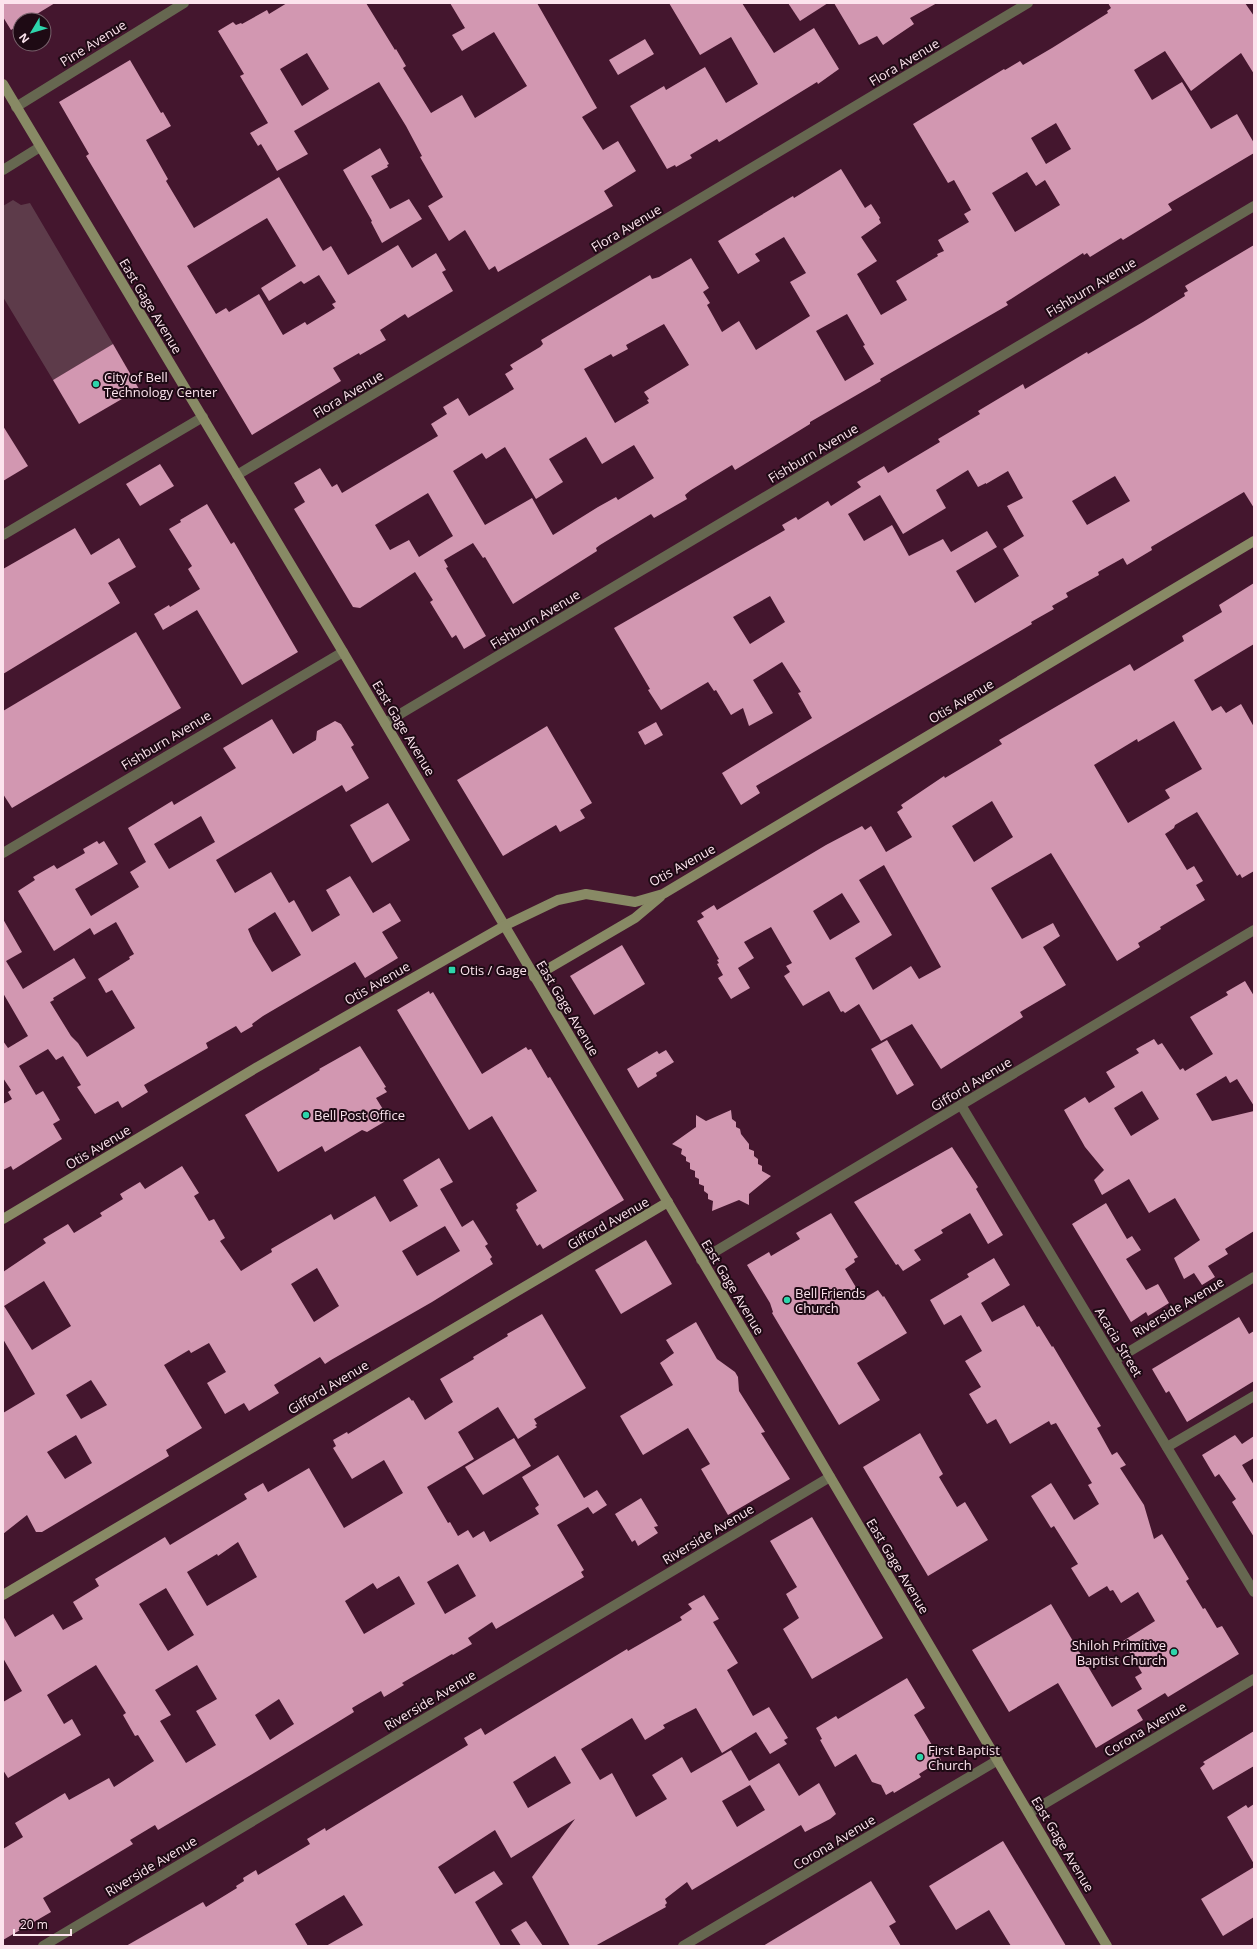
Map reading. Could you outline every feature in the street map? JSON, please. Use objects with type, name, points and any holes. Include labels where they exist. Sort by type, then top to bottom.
[{"type":"main road","name":"East Gage Avenue","points":[[3,84],[386,723],[534,977],[1107,1946]]},
{"type":"main road","name":"Otis Avenue","points":[[3,1219],[281,1054],[504,926],[558,900],[586,894],[635,902],[663,894],[1254,541]]},
{"type":"main road","points":[[534,977],[635,918],[663,894]]},
{"type":"main road","name":"Gifford Avenue","points":[[3,1595],[668,1202]]},
{"type":"street","name":"Pine Avenue","points":[[16,106],[184,3]]},
{"type":"street","name":"Flora Avenue","points":[[237,475],[1028,3]]},
{"type":"street","points":[[3,170],[40,147]]},
{"type":"street","name":"Fishburn Avenue","points":[[386,723],[1254,206]]},
{"type":"street","points":[[3,535],[203,418]]},
{"type":"street","name":"Fishburn Avenue","points":[[3,853],[343,652]]},
{"type":"street","name":"Gifford Avenue","points":[[702,1260],[1254,930]]},
{"type":"street","name":"Acacia Street","points":[[961,1105],[1254,1592]]},
{"type":"street","name":"Riverside Avenue","points":[[1115,1360],[1254,1277]]},
{"type":"street","points":[[1167,1447],[1254,1396]]},
{"type":"street","name":"Riverside Avenue","points":[[43,1946],[830,1476]]},
{"type":"street","name":"Corona Avenue","points":[[1029,1813],[1254,1679]]},
{"type":"street","name":"Corona Avenue","points":[[683,1946],[998,1760]]},
{"type":"shaded area","points":[[13,200],[21,205],[30,203],[113,344],[53,380],[3,297],[3,206]]},
{"type":"building","points":[[3,3],[55,3],[40,12],[12,12],[11,30],[3,17]]},
{"type":"building","points":[[287,3],[366,3],[395,50],[396,49],[406,66],[403,68],[431,113],[462,95],[475,118],[527,86],[494,32],[462,51],[452,35],[465,28],[450,3],[537,3],[597,108],[582,117],[603,150],[618,141],[636,171],[604,191],[613,206],[498,272],[495,266],[489,270],[465,230],[449,241],[428,206],[443,197],[420,157],[422,156],[406,126],[379,82],[294,131],[308,154],[277,171],[261,144],[258,146],[250,133],[268,123],[240,76],[244,74],[218,31],[233,22],[236,25],[242,24],[267,10],[269,14]],"holes":[[[307,53],[329,89],[302,106],[280,69]]]},
{"type":"building","points":[[669,3],[742,3],[774,53],[814,28],[839,69],[818,84],[817,82],[719,142],[717,139],[690,155],[692,158],[676,167],[675,165],[667,169],[630,106],[664,86],[666,90],[705,67],[726,103],[758,84],[731,37],[700,55]]},
{"type":"building","points":[[788,3],[828,3],[800,21]]},
{"type":"building","points":[[834,3],[937,3],[910,18],[914,24],[883,45],[877,36],[859,45]]},
{"type":"building","points":[[1108,3],[1245,3],[1254,16],[1254,74],[1241,53],[1191,91],[1165,51],[1134,70],[1152,100],[1182,82],[1211,129],[1237,114],[1254,143],[1254,153],[1168,204],[1172,210],[1123,240],[1121,238],[1090,257],[1087,253],[1084,255],[1083,253],[1006,302],[1008,305],[880,379],[881,381],[810,422],[810,424],[735,470],[732,465],[691,490],[685,495],[687,499],[654,518],[651,514],[600,545],[596,548],[597,551],[513,604],[485,557],[483,558],[473,543],[444,560],[448,567],[446,568],[486,636],[464,649],[456,635],[452,638],[430,602],[433,600],[415,572],[360,608],[353,607],[294,509],[305,502],[294,483],[320,468],[332,487],[337,484],[342,493],[438,436],[431,424],[447,414],[443,407],[458,398],[469,416],[514,389],[505,374],[513,369],[510,365],[540,347],[543,344],[541,340],[650,275],[652,279],[659,277],[691,258],[709,288],[703,292],[710,303],[707,305],[722,332],[739,321],[756,350],[810,316],[790,282],[806,273],[784,237],[755,254],[760,261],[738,274],[718,241],[793,196],[794,198],[841,169],[865,208],[871,204],[880,218],[881,223],[861,237],[877,261],[857,274],[881,315],[907,300],[896,281],[944,251],[938,240],[969,222],[964,214],[971,210],[954,180],[948,183],[913,124],[1004,69],[1005,70],[1020,61],[1023,65],[1108,13],[1107,11],[1111,8]],"holes":[[[1056,123],[1071,149],[1046,164],[1031,138]],[[1027,172],[1036,186],[1045,180],[1060,205],[1015,232],[992,193]],[[847,314],[874,364],[845,381],[816,331]],[[664,324],[689,365],[644,392],[649,399],[647,400],[649,403],[615,423],[584,369],[611,354],[613,357],[628,349],[626,345]],[[586,437],[602,464],[634,445],[654,478],[618,500],[616,497],[598,507],[553,535],[532,498],[485,525],[453,471],[482,453],[486,459],[505,447],[536,499],[563,482],[549,459]],[[428,493],[453,536],[419,557],[409,540],[390,550],[375,525]]]},
{"type":"building","points":[[645,39],[654,54],[618,75],[609,60]]},
{"type":"building","points":[[130,60],[161,113],[163,112],[171,126],[146,140],[168,179],[166,181],[194,228],[279,177],[323,251],[331,246],[348,275],[398,245],[412,268],[436,253],[446,270],[442,272],[453,291],[408,318],[405,314],[380,330],[386,340],[333,368],[341,381],[252,435],[86,156],[89,154],[59,102]],"holes":[[[267,218],[296,266],[261,288],[269,301],[301,281],[304,284],[319,275],[336,302],[332,304],[335,308],[307,325],[305,322],[283,335],[259,294],[229,312],[226,308],[216,314],[187,266]]]},
{"type":"building","points":[[380,148],[389,164],[387,165],[388,167],[371,176],[390,209],[409,199],[422,219],[382,243],[371,222],[372,221],[343,170]]},
{"type":"building","points":[[1254,245],[1254,508],[1244,492],[1151,547],[1152,550],[1127,565],[1123,558],[1098,572],[1099,575],[1066,593],[1068,597],[1052,606],[1054,609],[1031,622],[1032,624],[756,786],[760,793],[741,805],[722,773],[812,718],[798,693],[801,692],[782,662],[753,680],[773,713],[749,726],[743,708],[731,715],[716,690],[714,691],[708,682],[661,710],[648,690],[650,689],[614,628],[785,530],[782,525],[796,517],[798,520],[828,501],[831,506],[861,487],[857,482],[884,466],[888,473],[940,442],[938,439],[980,414],[978,411],[1023,384],[1025,389],[1087,352],[1088,354],[1143,322],[1185,296],[1184,293],[1188,291],[1185,286]],"holes":[[[968,470],[978,487],[1008,471],[1023,498],[1007,506],[1024,536],[1003,549],[1019,576],[975,603],[956,571],[997,547],[987,531],[951,552],[943,539],[909,556],[892,525],[864,541],[848,514],[880,495],[903,534],[946,508],[936,490]],[[1115,476],[1130,501],[1087,525],[1072,501]],[[770,596],[785,622],[750,644],[733,617]]]},
{"type":"building","name":"City of Bell Technology Center","points":[[113,344],[139,389],[79,424],[53,380]]},
{"type":"building","points":[[3,426],[28,466],[3,481]]},
{"type":"building","points":[[160,464],[174,486],[140,506],[126,484]]},
{"type":"building","points":[[207,504],[231,544],[234,542],[298,652],[242,685],[197,610],[163,630],[154,614],[169,605],[170,607],[200,589],[188,569],[192,566],[169,529],[181,522],[180,520]]},
{"type":"building","points":[[75,528],[91,555],[119,538],[136,567],[108,583],[120,603],[3,674],[3,569]]},
{"type":"building","points":[[1254,583],[1254,644],[1194,680],[1212,711],[1221,706],[1226,713],[1241,704],[1254,727],[1254,871],[1242,878],[1240,874],[1237,876],[1197,812],[1175,825],[1174,828],[1165,834],[1187,870],[1194,866],[1203,881],[1196,885],[1205,900],[1160,927],[1161,929],[1138,943],[1140,947],[1117,961],[1051,853],[991,888],[1022,939],[1053,923],[1060,936],[1043,947],[1066,985],[1020,1012],[1023,1017],[941,1069],[912,1024],[881,1041],[859,1004],[845,1013],[843,1011],[841,1012],[829,991],[803,1006],[784,976],[790,972],[786,966],[792,963],[771,927],[744,942],[754,958],[738,968],[750,988],[731,999],[718,978],[723,975],[717,964],[719,963],[717,960],[719,959],[697,921],[704,917],[701,913],[714,905],[717,910],[826,845],[862,826],[865,830],[871,826],[886,852],[912,837],[897,812],[903,808],[901,805],[944,776],[945,778],[1002,744],[999,740],[1095,684],[1130,664],[1134,671],[1184,641],[1182,636],[1222,612],[1219,605]],"holes":[[[1174,721],[1202,769],[1165,790],[1170,798],[1128,823],[1094,765],[1137,739],[1138,742]],[[992,801],[1013,837],[974,862],[952,826]],[[884,865],[941,967],[919,979],[911,966],[873,990],[855,958],[892,935],[859,880]],[[842,893],[860,922],[830,940],[813,911]]]},
{"type":"building","points":[[136,632],[181,708],[12,808],[3,794],[3,711]]},
{"type":"building","points":[[272,719],[293,754],[316,740],[317,731],[335,721],[341,724],[354,745],[351,747],[369,778],[346,792],[342,785],[216,860],[235,893],[271,872],[289,903],[294,900],[312,932],[340,915],[326,890],[350,876],[373,913],[390,903],[401,921],[382,932],[398,958],[365,978],[355,962],[263,1016],[252,1024],[253,1026],[241,1033],[236,1026],[206,1043],[208,1048],[144,1085],[148,1092],[122,1108],[118,1101],[95,1114],[77,1087],[81,1085],[63,1056],[56,1060],[48,1049],[19,1066],[36,1095],[43,1091],[60,1120],[53,1124],[62,1139],[13,1170],[11,1166],[3,1170],[3,1104],[12,1099],[8,1092],[11,1090],[3,1078],[3,1041],[8,1048],[28,1036],[3,993],[3,919],[22,952],[6,961],[23,989],[74,958],[86,978],[53,998],[54,1000],[50,1002],[71,1036],[78,1043],[87,1057],[135,1028],[112,990],[106,993],[98,979],[130,959],[129,957],[134,954],[116,922],[94,935],[90,928],[54,951],[18,891],[35,880],[33,877],[54,865],[57,869],[85,853],[83,849],[97,841],[99,844],[104,841],[118,864],[75,889],[91,916],[139,887],[130,872],[146,862],[128,828],[172,801],[174,805],[236,768],[223,748]],"holes":[[[201,816],[215,842],[169,869],[154,844]],[[275,912],[301,955],[272,972],[253,941],[248,929]]]},
{"type":"building","points":[[656,722],[663,735],[645,745],[638,732]]},
{"type":"building","points":[[547,726],[592,803],[580,810],[585,818],[560,832],[556,825],[503,856],[457,780]]},
{"type":"building","points":[[388,803],[410,840],[372,863],[350,825]]},
{"type":"building","points":[[622,945],[645,984],[594,1015],[570,976]]},
{"type":"building","points":[[1245,981],[1254,996],[1254,1106],[1237,1079],[1230,1083],[1226,1076],[1196,1094],[1212,1121],[1254,1111],[1254,1231],[1225,1249],[1228,1254],[1208,1266],[1215,1277],[1202,1285],[1194,1273],[1184,1279],[1174,1258],[1200,1240],[1175,1198],[1149,1213],[1129,1179],[1102,1195],[1094,1180],[1104,1170],[1085,1147],[1064,1110],[1085,1097],[1089,1103],[1115,1087],[1106,1072],[1139,1053],[1136,1049],[1154,1039],[1158,1045],[1162,1043],[1180,1070],[1183,1068],[1185,1071],[1213,1054],[1190,1017],[1228,995],[1226,992]],"holes":[[[1142,1091],[1159,1119],[1131,1136],[1114,1108]]]},
{"type":"building","points":[[429,991],[430,994],[433,992],[482,1074],[526,1047],[528,1050],[531,1049],[548,1078],[550,1077],[624,1200],[543,1249],[540,1244],[537,1246],[516,1210],[518,1208],[516,1204],[537,1191],[492,1116],[469,1130],[397,1010]]},
{"type":"building","points":[[887,1040],[914,1085],[897,1095],[871,1049]]},
{"type":"building","points":[[360,1046],[386,1087],[384,1088],[387,1092],[376,1098],[389,1119],[367,1132],[362,1130],[325,1152],[322,1146],[278,1172],[245,1115],[320,1070],[319,1069]]},
{"type":"building","points":[[666,1050],[674,1062],[656,1073],[657,1076],[638,1088],[627,1069],[657,1051],[659,1054]]},
{"type":"building","points":[[731,1110],[732,1119],[736,1122],[736,1127],[740,1129],[741,1134],[749,1144],[749,1149],[754,1151],[754,1156],[758,1159],[758,1164],[762,1166],[762,1171],[771,1176],[749,1194],[749,1205],[739,1200],[712,1211],[713,1201],[708,1199],[708,1194],[704,1191],[704,1186],[699,1184],[699,1179],[695,1177],[695,1171],[690,1169],[690,1163],[686,1161],[686,1157],[681,1154],[682,1149],[672,1144],[696,1127],[696,1115],[706,1121]]},
{"type":"building","points":[[952,1147],[978,1187],[976,1189],[1003,1235],[988,1244],[970,1213],[941,1230],[943,1233],[914,1250],[921,1260],[903,1271],[898,1264],[896,1265],[854,1202]]},
{"type":"building","points":[[439,1158],[453,1182],[440,1189],[462,1227],[473,1220],[488,1244],[485,1246],[492,1257],[490,1259],[493,1264],[432,1302],[325,1364],[320,1357],[274,1385],[279,1393],[249,1411],[244,1403],[225,1414],[207,1383],[226,1372],[209,1343],[191,1353],[189,1350],[164,1365],[202,1428],[166,1450],[169,1456],[42,1532],[36,1532],[27,1515],[3,1534],[3,1413],[35,1394],[3,1339],[3,1272],[46,1243],[43,1239],[68,1224],[74,1233],[102,1216],[100,1213],[123,1199],[120,1194],[140,1182],[145,1189],[182,1166],[199,1193],[194,1196],[209,1221],[214,1219],[225,1238],[220,1241],[241,1271],[272,1252],[271,1249],[331,1214],[334,1220],[375,1196],[390,1222],[418,1206],[403,1180]],"holes":[[[445,1226],[460,1251],[417,1276],[402,1251]],[[317,1268],[339,1306],[314,1322],[291,1284]],[[44,1281],[71,1326],[32,1350],[4,1306]],[[91,1380],[107,1405],[81,1419],[66,1395]],[[76,1435],[92,1463],[65,1479],[47,1452]]]},
{"type":"building","points":[[1106,1203],[1127,1239],[1132,1236],[1141,1250],[1126,1259],[1146,1290],[1158,1284],[1169,1303],[1148,1316],[1146,1312],[1131,1322],[1072,1224]]},
{"type":"building","points":[[831,1213],[858,1257],[854,1259],[855,1262],[845,1269],[863,1299],[878,1290],[883,1297],[884,1296],[907,1333],[857,1363],[880,1400],[839,1425],[772,1313],[770,1303],[747,1265],[769,1252],[771,1256],[800,1239],[796,1233]]},
{"type":"building","points":[[646,1240],[672,1284],[621,1314],[595,1270]]},
{"type":"building","points":[[994,1258],[1010,1285],[981,1303],[992,1322],[1024,1305],[1037,1327],[1039,1326],[1052,1347],[1053,1346],[1101,1426],[1097,1428],[1112,1455],[1117,1452],[1126,1465],[1120,1468],[1144,1505],[1154,1539],[1162,1534],[1189,1579],[1186,1581],[1203,1609],[1205,1608],[1217,1628],[1222,1626],[1239,1654],[1168,1697],[1165,1693],[1137,1710],[1143,1720],[1096,1748],[1058,1683],[1009,1712],[972,1650],[1051,1604],[1112,1707],[1142,1689],[1135,1677],[1142,1673],[1123,1641],[1155,1621],[1138,1592],[1121,1603],[1113,1590],[1110,1591],[1107,1586],[1089,1597],[1071,1568],[1078,1564],[1054,1526],[1051,1528],[1031,1496],[1051,1483],[1074,1520],[1099,1504],[1088,1485],[1092,1483],[1056,1423],[1051,1425],[1049,1421],[1010,1444],[996,1419],[987,1424],[969,1394],[981,1387],[965,1361],[982,1351],[961,1315],[944,1325],[930,1300],[969,1277],[967,1274]]},
{"type":"building","points":[[542,1314],[586,1388],[534,1419],[537,1427],[518,1439],[498,1407],[458,1432],[474,1459],[427,1487],[448,1523],[450,1522],[458,1536],[468,1530],[473,1538],[484,1531],[490,1542],[539,1514],[535,1508],[539,1505],[522,1477],[558,1455],[584,1498],[597,1490],[607,1505],[593,1514],[588,1507],[557,1525],[584,1570],[581,1572],[584,1577],[496,1629],[492,1622],[468,1638],[472,1644],[402,1683],[404,1685],[384,1697],[381,1691],[352,1708],[354,1712],[249,1776],[158,1830],[155,1825],[130,1840],[133,1844],[43,1898],[51,1912],[3,1940],[3,1849],[23,1837],[15,1823],[65,1793],[69,1800],[109,1778],[114,1787],[154,1761],[138,1735],[135,1736],[123,1715],[126,1713],[96,1665],[47,1695],[64,1724],[72,1719],[81,1735],[8,1778],[3,1770],[3,1702],[22,1691],[3,1658],[3,1616],[15,1637],[53,1614],[63,1630],[83,1619],[73,1602],[99,1586],[95,1579],[165,1537],[170,1545],[247,1499],[244,1494],[263,1483],[268,1492],[309,1468],[344,1528],[403,1493],[384,1460],[352,1479],[333,1448],[336,1446],[333,1440],[347,1432],[348,1434],[409,1397],[412,1401],[413,1400],[425,1420],[453,1402],[440,1379],[474,1359],[473,1357],[508,1336],[507,1334]],"holes":[[[238,1542],[257,1577],[207,1606],[187,1572],[217,1554],[218,1556]],[[458,1564],[476,1596],[445,1614],[427,1582]],[[399,1576],[415,1604],[364,1634],[345,1601],[373,1583],[377,1589]],[[166,1588],[194,1635],[168,1651],[139,1604]],[[197,1665],[217,1699],[196,1711],[216,1745],[186,1763],[160,1721],[171,1715],[155,1690]],[[279,1699],[294,1724],[270,1740],[255,1715]]]},
{"type":"building","points":[[1239,1317],[1249,1334],[1254,1331],[1254,1381],[1187,1422],[1169,1391],[1166,1393],[1152,1369]]},
{"type":"building","points":[[696,1322],[717,1359],[735,1372],[738,1377],[739,1391],[765,1432],[761,1433],[790,1479],[728,1515],[701,1469],[710,1464],[688,1428],[643,1455],[620,1416],[673,1385],[660,1363],[674,1353],[666,1340]]},
{"type":"building","points":[[920,1433],[943,1474],[939,1477],[957,1507],[965,1502],[988,1540],[928,1576],[863,1467]]},
{"type":"building","points":[[1235,1435],[1242,1444],[1254,1436],[1254,1458],[1242,1465],[1254,1485],[1254,1537],[1232,1502],[1236,1499],[1219,1474],[1215,1477],[1202,1455]]},
{"type":"building","points":[[514,1438],[531,1466],[483,1495],[465,1467]]},
{"type":"building","points":[[641,1498],[658,1526],[654,1527],[658,1533],[638,1546],[635,1540],[632,1542],[615,1514]]},
{"type":"building","points":[[812,1517],[883,1638],[812,1679],[783,1629],[799,1618],[786,1594],[797,1587],[770,1541]]},
{"type":"building","points":[[704,1595],[719,1619],[713,1622],[738,1663],[727,1670],[753,1716],[769,1707],[788,1738],[784,1740],[787,1744],[770,1754],[756,1732],[722,1753],[696,1708],[663,1725],[665,1728],[645,1740],[632,1718],[581,1749],[600,1780],[612,1773],[636,1817],[667,1799],[652,1775],[682,1757],[691,1773],[731,1750],[749,1781],[779,1763],[799,1796],[819,1783],[836,1814],[830,1819],[805,1832],[801,1825],[692,1890],[687,1882],[665,1899],[667,1903],[665,1905],[666,1907],[595,1946],[570,1946],[532,1877],[575,1819],[511,1858],[495,1830],[438,1867],[455,1894],[494,1871],[503,1884],[475,1902],[501,1946],[326,1946],[363,1925],[344,1895],[295,1924],[308,1946],[126,1946],[203,1902],[206,1907],[237,1888],[236,1886],[244,1881],[243,1878],[256,1870],[258,1875],[310,1844],[307,1839],[325,1828],[326,1831],[468,1745],[464,1738],[481,1728],[485,1735],[627,1649],[628,1651],[682,1620],[680,1617],[692,1609],[688,1604]],"holes":[[[555,1756],[571,1783],[528,1808],[513,1782]],[[750,1785],[765,1810],[737,1827],[722,1801]]]},
{"type":"building","points":[[907,1678],[925,1708],[914,1715],[941,1760],[919,1774],[921,1777],[894,1793],[893,1791],[886,1795],[881,1785],[872,1782],[856,1754],[835,1767],[820,1740],[822,1739],[816,1728],[836,1716],[838,1719]]},
{"type":"building","points":[[1254,1731],[1254,1766],[1213,1790],[1200,1768],[1205,1764],[1203,1762]]},
{"type":"building","points":[[1254,1804],[1254,1864],[1227,1817],[1246,1805],[1248,1808]]},
{"type":"building","points":[[1003,1841],[1066,1946],[1011,1946],[989,1910],[956,1930],[929,1886]]},
{"type":"building","points":[[1254,1867],[1254,1917],[1223,1936],[1201,1899]]},
{"type":"building","points":[[871,1881],[896,1922],[889,1926],[901,1946],[763,1946]]},
{"type":"building","points":[[526,1921],[543,1946],[521,1946],[511,1930]]},
{"type":"place","name":"City of Bell Technology Center","points":[[96,384]]},
{"type":"place","name":"Otis / Gage","points":[[452,970]]},
{"type":"place","name":"Bell Post Office","points":[[306,1115]]},
{"type":"place","name":"Bell Friends Church","points":[[787,1300]]},
{"type":"place","name":"Shiloh Primitive Baptist Church","points":[[1174,1652]]},
{"type":"place","name":"First Baptist Church","points":[[920,1757]]}]
